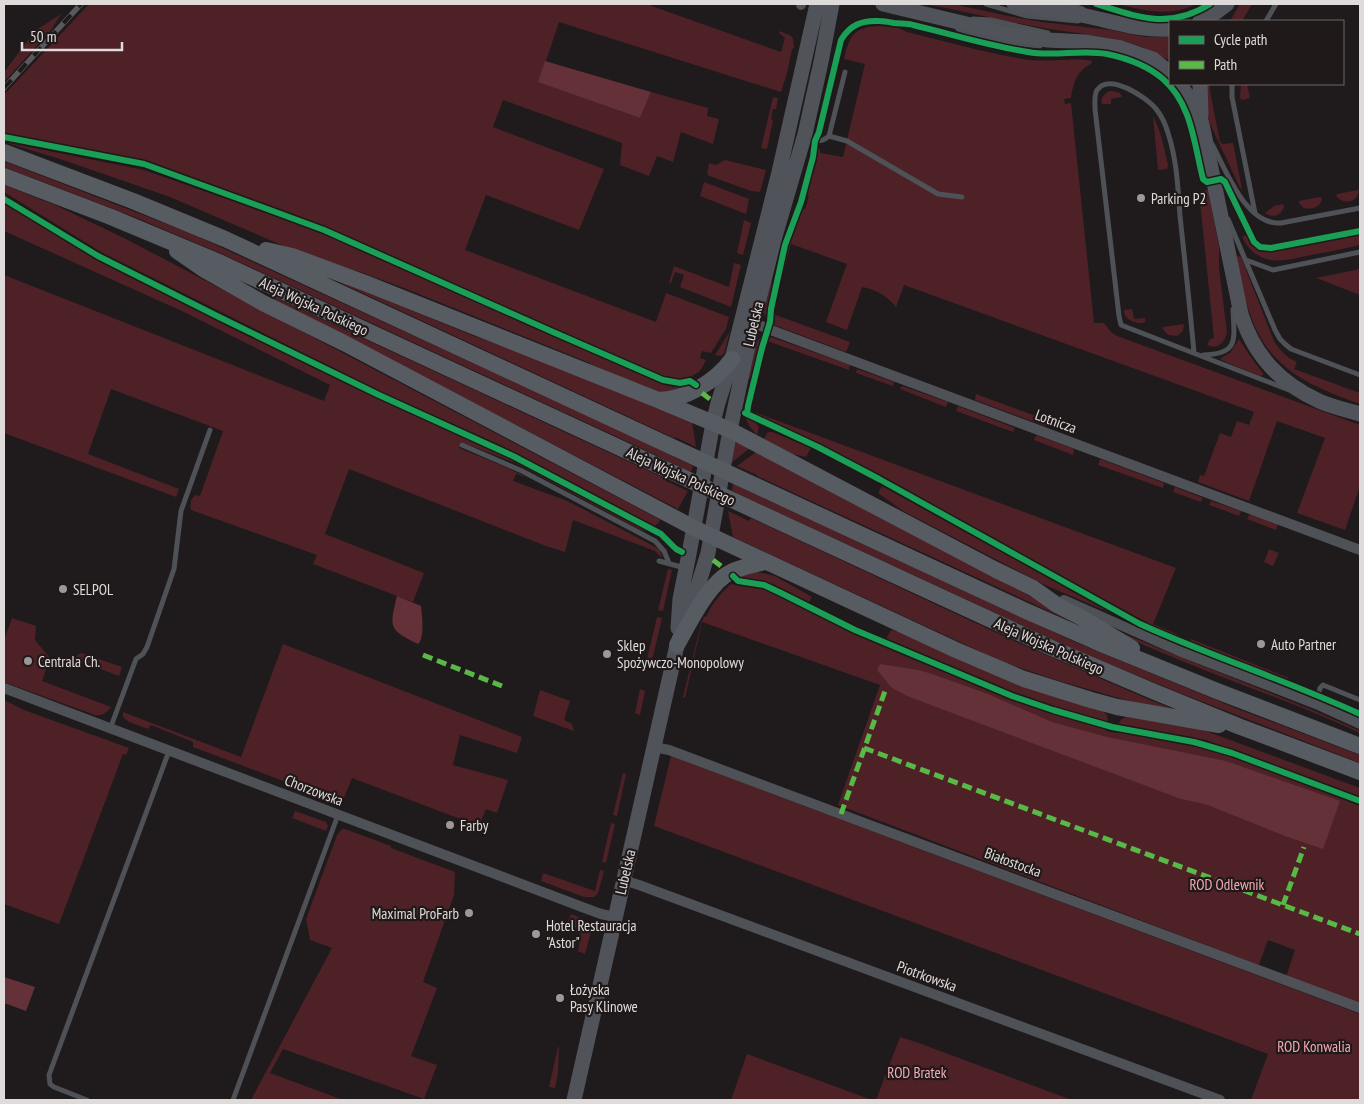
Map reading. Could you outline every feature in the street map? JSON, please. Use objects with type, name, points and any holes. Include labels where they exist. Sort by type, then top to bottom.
[{"type":"main road","name":"Aleja Wojska Polskiego","points":[[4,152],[133,201],[226,240],[1026,611],[1177,676],[1360,746]]},
{"type":"main road","name":"Aleja Wojska Polskiego","points":[[4,176],[152,233],[285,292],[1029,638],[1155,692],[1360,772]]},
{"type":"main road","points":[[152,233],[203,269],[263,303],[353,348],[711,537],[987,664],[1039,684],[1117,707],[1260,734]]},
{"type":"main road","points":[[226,240],[292,256],[326,268],[730,430],[1033,588],[1057,605],[1084,619],[1177,676]]},
{"type":"main road","points":[[658,400],[676,398],[699,388],[722,370],[732,358]]},
{"type":"main road","points":[[677,645],[702,602],[715,585],[730,572],[764,562]]},
{"type":"street","name":"Lubelska","points":[[796,139],[817,4]]},
{"type":"street","name":"Lubelska","points":[[574,1100],[677,645],[693,602],[711,537],[748,319],[829,24],[832,4]]},
{"type":"street","points":[[829,24],[839,4]]},
{"type":"street","points":[[883,4],[1008,34],[1048,40],[1085,42],[1121,48],[1153,59],[1169,72]]},
{"type":"street","points":[[1014,4],[1075,13],[1131,27],[1169,29]]},
{"type":"street","points":[[1202,20],[1227,4]]},
{"type":"street","points":[[1224,20],[1234,4]]},
{"type":"street","points":[[1180,85],[1193,103],[1202,124]]},
{"type":"street","points":[[1200,85],[1202,124],[1232,276],[1245,326],[1260,355],[1276,374],[1285,381],[1321,401],[1360,414]]},
{"type":"street","name":"Lubelska","points":[[677,645],[680,599],[713,423],[732,358],[748,319]]},
{"type":"street","name":"Lotnicza","points":[[748,319],[786,336],[1360,550]]},
{"type":"street","points":[[1033,588],[1179,651],[1316,704],[1360,724]]},
{"type":"street","name":"Chorzowska","points":[[4,688],[582,907],[615,917]]},
{"type":"street","name":"Białostocka","points":[[654,747],[669,750],[1360,1008]]},
{"type":"street","name":"Piotrkowska","points":[[623,880],[1220,1100]]},
{"type":"lane","points":[[986,4],[1034,17],[1081,22],[1111,21]]},
{"type":"lane","points":[[1068,4],[1111,21]]},
{"type":"lane","points":[[1267,20],[1276,4]]},
{"type":"lane","points":[[829,136],[845,72]]},
{"type":"lane","points":[[1197,354],[1176,171],[1168,134],[1158,110],[1141,96],[1122,86],[1112,84],[1102,86],[1095,95],[1095,108],[1120,323],[1123,327],[1197,354],[1218,364],[1321,401]]},
{"type":"lane","points":[[1232,85],[1232,97],[1255,215]]},
{"type":"lane","points":[[1202,124],[1237,191],[1255,215],[1267,222],[1277,224],[1360,208]]},
{"type":"lane","points":[[796,139],[820,140],[829,136],[847,141],[938,194],[962,197]]},
{"type":"lane","points":[[1217,195],[1280,339],[1298,352],[1360,375]]},
{"type":"lane","points":[[1246,260],[1273,270],[1360,252]]},
{"type":"lane","points":[[1197,354],[1220,354],[1226,352],[1232,343],[1234,336],[1232,276]]},
{"type":"lane","points":[[110,729],[136,659],[147,648],[165,600],[176,562],[180,517],[210,430]]},
{"type":"lane","points":[[462,445],[522,471],[654,541],[664,551],[669,563]]},
{"type":"lane","points":[[659,561],[686,568]]},
{"type":"lane","points":[[1316,704],[1320,688],[1323,685],[1360,700]]},
{"type":"lane","points":[[87,1100],[54,1087],[50,1084],[49,1075],[169,751]]},
{"type":"lane","points":[[232,1100],[338,815]]},
{"type":"green space","points":[[89,4],[646,4],[781,52],[785,38],[779,33],[780,31],[791,36],[794,48],[792,49],[781,92],[559,22],[539,82],[640,118],[651,92],[708,108],[707,116],[719,119],[713,144],[681,132],[673,162],[657,156],[649,176],[620,165],[622,143],[503,100],[493,127],[604,169],[579,230],[486,195],[465,250],[656,322],[666,293],[729,317],[726,329],[711,353],[702,351],[700,358],[706,360],[698,372],[682,379],[667,377],[293,214],[140,161],[4,133],[4,95]]},
{"type":"green space","points":[[923,4],[953,4],[1042,22],[1111,30],[1146,37],[1169,37],[1169,60],[1143,47],[1117,40]]},
{"type":"green space","points":[[1119,4],[1196,4],[1187,8],[1158,12]]},
{"type":"green space","points":[[1240,4],[1252,4],[1243,20],[1231,20]]},
{"type":"green space","points":[[61,14],[52,29],[4,82],[4,72],[36,30]]},
{"type":"green space","points":[[881,26],[898,28],[953,44],[1030,60],[1078,59],[1092,61],[1076,78],[1071,98],[1064,99],[1065,104],[1071,103],[1094,323],[1104,323],[1117,336],[1360,425],[1360,486],[1345,530],[1297,513],[1325,438],[1277,421],[1249,501],[1198,482],[1200,475],[1204,476],[1220,433],[1231,437],[1237,421],[1249,425],[1254,412],[904,285],[896,307],[881,294],[872,289],[862,287],[847,330],[826,322],[847,264],[791,244],[782,272],[793,232],[802,209],[805,209],[809,196],[806,195],[817,160],[817,148],[820,149],[820,153],[843,157],[865,64],[844,59],[851,38],[859,30]]},
{"type":"green space","points":[[1205,85],[1210,85],[1220,142],[1222,144],[1233,143],[1242,189],[1240,188],[1208,118]]},
{"type":"green space","points":[[1241,85],[1247,85],[1250,98],[1242,100],[1240,98]]},
{"type":"green space","points":[[1109,91],[1120,93],[1122,97],[1111,99],[1111,104],[1102,104],[1102,98]]},
{"type":"green space","points":[[773,97],[778,98],[776,109],[773,109],[771,119],[773,120],[767,149],[761,148]]},
{"type":"green space","points":[[1153,116],[1162,140],[1168,165],[1167,169],[1158,170]]},
{"type":"green space","points":[[4,142],[144,170],[312,229],[657,382],[673,387],[687,385],[685,389],[660,392],[652,390],[404,288],[307,256],[170,197]]},
{"type":"green space","points":[[725,160],[766,170],[760,192],[751,191],[707,175],[709,163],[716,165]]},
{"type":"green space","points":[[4,161],[192,234],[643,441],[693,466],[691,472],[222,254],[137,218],[4,167]]},
{"type":"green space","points":[[704,182],[749,199],[746,214],[700,196]]},
{"type":"green space","points":[[4,185],[55,205],[126,239],[660,521],[655,526],[498,444],[379,391],[101,252],[4,192]]},
{"type":"green space","points":[[1208,190],[1219,246],[1219,268],[1227,333],[1222,343],[1214,347],[1207,345],[1210,339],[1214,338],[1199,192]]},
{"type":"green space","points":[[1358,190],[1353,200],[1346,202],[1336,196],[1337,194]]},
{"type":"green space","points":[[1322,198],[1320,204],[1310,209],[1304,208],[1299,203],[1299,201]]},
{"type":"green space","points":[[4,202],[96,260],[334,378],[516,461],[649,532],[641,530],[516,463],[461,442],[459,448],[526,477],[516,474],[513,481],[579,507],[660,550],[662,558],[655,551],[573,520],[565,552],[349,469],[325,534],[424,573],[413,602],[313,564],[317,555],[191,510],[194,496],[200,496],[223,431],[111,389],[88,454],[179,489],[176,497],[4,433],[4,275],[324,401],[330,385],[184,312],[4,231]]},
{"type":"green space","points":[[1283,204],[1283,209],[1277,215],[1271,216],[1265,213],[1274,206]]},
{"type":"green space","points":[[744,220],[751,223],[743,255],[737,253]]},
{"type":"green space","points":[[1360,233],[1360,245],[1280,260],[1266,259],[1257,255],[1250,249],[1242,237],[1247,235],[1258,248],[1275,250]]},
{"type":"green space","points":[[1237,256],[1241,257],[1274,341],[1284,353],[1297,362],[1294,369],[1360,393],[1360,404],[1303,379],[1274,356],[1253,323],[1240,279]]},
{"type":"green space","points":[[734,263],[741,265],[731,307],[680,287],[684,275],[675,272],[671,283],[669,283],[674,266],[729,287]]},
{"type":"green space","points":[[1360,269],[1360,295],[1316,278]]},
{"type":"green space","points":[[315,271],[692,422],[696,447],[674,438]]},
{"type":"green space","points":[[774,281],[766,313],[767,320],[764,312],[771,282]]},
{"type":"green space","points":[[276,298],[666,479],[666,481],[688,491],[678,509],[274,300]]},
{"type":"green space","points":[[1132,309],[1134,319],[1145,318],[1145,322],[1137,323],[1125,316],[1124,310]]},
{"type":"green space","points":[[773,314],[850,342],[846,352],[774,325]]},
{"type":"green space","points":[[1184,324],[1183,331],[1177,336],[1168,335],[1162,328],[1163,327]]},
{"type":"green space","points":[[730,331],[724,354],[720,356],[715,355]]},
{"type":"green space","points":[[763,337],[760,341],[751,382],[749,378],[756,344]]},
{"type":"green space","points":[[771,337],[850,365],[849,370],[767,341]]},
{"type":"green space","points":[[1239,339],[1263,375],[1260,376],[1221,360],[1221,358],[1230,353]]},
{"type":"green space","points":[[857,369],[894,382],[893,386],[856,373]]},
{"type":"green space","points":[[902,386],[948,402],[946,407],[900,389]]},
{"type":"green space","points":[[976,394],[1047,420],[1045,426],[975,400]]},
{"type":"green space","points":[[958,406],[1015,428],[1013,432],[956,411]]},
{"type":"green space","points":[[751,411],[1176,568],[1153,624],[1177,634],[1175,637],[1146,624],[1147,622],[1137,617],[1136,619],[818,443]]},
{"type":"green space","points":[[745,417],[756,423],[759,427],[757,435],[750,427]]},
{"type":"green space","points":[[769,432],[811,448],[806,457],[792,454],[764,439]]},
{"type":"green space","points":[[1036,435],[1074,449],[1073,455],[1034,440]]},
{"type":"green space","points":[[737,442],[750,448],[731,463],[735,443]]},
{"type":"green space","points":[[756,452],[1075,620],[1081,626],[737,466]]},
{"type":"green space","points":[[1100,459],[1164,483],[1163,488],[1098,465]]},
{"type":"green space","points":[[733,484],[1075,642],[1238,709],[1360,755],[1360,763],[1078,651],[732,491]]},
{"type":"green space","points":[[882,486],[1113,614],[1043,584],[903,511],[878,493]]},
{"type":"green space","points":[[1175,487],[1203,498],[1201,502],[1173,492]]},
{"type":"green space","points":[[1211,501],[1241,511],[1239,516],[1209,505]]},
{"type":"green space","points":[[728,511],[749,521],[751,518],[1012,640],[1176,710],[1161,709],[1122,699],[1003,662],[733,537]]},
{"type":"green space","points":[[1250,514],[1278,524],[1276,530],[1247,519]]},
{"type":"green space","points":[[1269,549],[1279,553],[1273,566],[1264,562]]},
{"type":"green space","points":[[668,569],[672,570],[663,611],[658,610]]},
{"type":"green space","points":[[757,572],[775,576],[812,597],[809,602],[773,584],[739,576]]},
{"type":"green space","name":"ROD Odlewnik","points":[[731,584],[767,590],[780,595],[852,633],[1012,699],[1106,729],[1106,731],[1116,733],[1117,731],[1215,750],[1360,806],[1360,1003],[1286,977],[1295,950],[1268,940],[1259,965],[838,805],[880,685],[702,622],[685,698],[683,697],[701,624],[704,616],[706,617],[717,599]]},
{"type":"green space","points":[[657,617],[662,618],[652,661],[647,659]]},
{"type":"green space","points":[[12,618],[36,626],[35,640],[50,658],[42,681],[111,707],[108,711],[95,715],[4,682],[4,640]]},
{"type":"green space","points":[[1113,629],[1299,705],[1360,731],[1360,733],[1310,711],[1152,649]]},
{"type":"green space","points":[[891,630],[1101,709],[1107,715],[1108,722],[1031,699],[961,672],[886,639]]},
{"type":"green space","points":[[1191,639],[1289,678],[1286,680],[1191,643]]},
{"type":"green space","points":[[283,644],[522,737],[517,753],[460,735],[453,765],[508,780],[497,813],[486,809],[479,826],[352,778],[344,798],[331,794],[330,797],[318,794],[193,747],[193,742],[151,725],[148,729],[129,722],[123,717],[123,712],[241,757]]},
{"type":"green space","points":[[81,653],[122,667],[119,676],[74,659]]},
{"type":"green space","points":[[640,689],[645,691],[640,715],[635,713]]},
{"type":"green space","points":[[540,690],[570,701],[564,720],[572,724],[574,731],[533,716]]},
{"type":"green space","points":[[4,700],[24,710],[129,748],[126,755],[123,754],[59,924],[4,904]]},
{"type":"green space","points":[[1126,717],[1206,731],[1360,788],[1360,797],[1206,740],[1118,724]]},
{"type":"green space","name":"ROD Konwalia","points":[[671,756],[1360,1014],[1360,1100],[1251,1100],[1268,1054],[654,826]]},
{"type":"green space","points":[[623,773],[626,774],[617,816],[613,815]]},
{"type":"green space","points":[[295,811],[326,822],[328,826],[326,831],[292,818]]},
{"type":"green space","points":[[611,823],[615,824],[606,863],[602,862]]},
{"type":"green space","points":[[342,829],[391,846],[391,848],[455,872],[454,895],[423,982],[437,988],[411,1056],[437,1065],[424,1099],[283,1049],[270,1073],[343,1100],[251,1100],[332,948],[310,940],[306,919],[337,835]]},
{"type":"green space","points":[[600,870],[604,871],[598,893],[594,897],[584,897],[541,881],[543,873],[595,891]]},
{"type":"green space","points":[[571,914],[589,925],[590,933],[585,954],[578,951],[581,934],[565,928]]},
{"type":"green space","name":"ROD Bratek","points":[[900,1037],[916,1042],[1072,1100],[876,1100]]},
{"type":"green space","points":[[558,1047],[558,1073],[555,1088],[549,1087]]},
{"type":"green space","points":[[747,1054],[872,1100],[731,1100]]},
{"type":"shaded area","points":[[545,61],[651,92],[640,118],[538,82]]},
{"type":"shaded area","points":[[397,596],[421,606],[422,637],[418,644],[401,635],[394,627],[392,622]]},
{"type":"shaded area","points":[[880,664],[929,673],[988,694],[1052,722],[1107,737],[1226,761],[1340,801],[1323,849],[1205,804],[1181,799],[907,696],[892,688],[877,670]]},
{"type":"shaded area","points":[[4,977],[35,987],[26,1011],[4,1003]]},
{"type":"railway","points":[[4,88],[81,4]]},
{"type":"marked path","points":[[702,393],[711,400]]},
{"type":"marked path","points":[[713,560],[725,569]]},
{"type":"marked path","points":[[423,655],[502,686]]},
{"type":"marked path","points":[[841,814],[885,691]]},
{"type":"marked path","points":[[864,748],[1360,934]]},
{"type":"marked path","points":[[1283,905],[1304,847]]},
{"type":"cycle path","points":[[1096,4],[1153,19],[1181,17],[1210,4]]},
{"type":"cycle path","points":[[747,414],[770,322],[771,309],[785,245],[801,202],[841,40],[857,24],[873,21],[908,24],[1028,52],[1048,54],[1097,53],[1129,60],[1151,70],[1173,89],[1186,112],[1203,179],[1207,182],[1221,179],[1225,182],[1254,242],[1260,247],[1271,248],[1360,231]]},
{"type":"cycle path","points":[[4,137],[144,164],[324,230],[663,380],[680,383],[690,381],[696,385]]},
{"type":"cycle path","points":[[4,199],[98,256],[379,395],[513,456],[661,534],[676,549],[682,552]]},
{"type":"cycle path","points":[[745,413],[818,447],[879,479],[1140,624],[1360,714]]},
{"type":"cycle path","points":[[733,576],[738,581],[764,585],[855,630],[1012,696],[1112,727],[1194,742],[1232,753],[1360,801]]},
{"type":"place","name":"Parking P2","points":[[1141,198]]},
{"type":"place","name":"SELPOL","points":[[63,589]]},
{"type":"place","name":"Auto Partner","points":[[1261,644]]},
{"type":"place","name":"Sklep Spożywczo-Monopolowy","points":[[607,654]]},
{"type":"place","name":"Centrala Ch.","points":[[28,661]]},
{"type":"place","name":"Farby","points":[[450,825]]},
{"type":"place","name":"Maximal ProFarb","points":[[469,913]]},
{"type":"place","name":"Hotel Restauracja \"Astor\"","points":[[536,934]]},
{"type":"place","name":"Łożyska Pasy Klinowe","points":[[560,998]]}]
